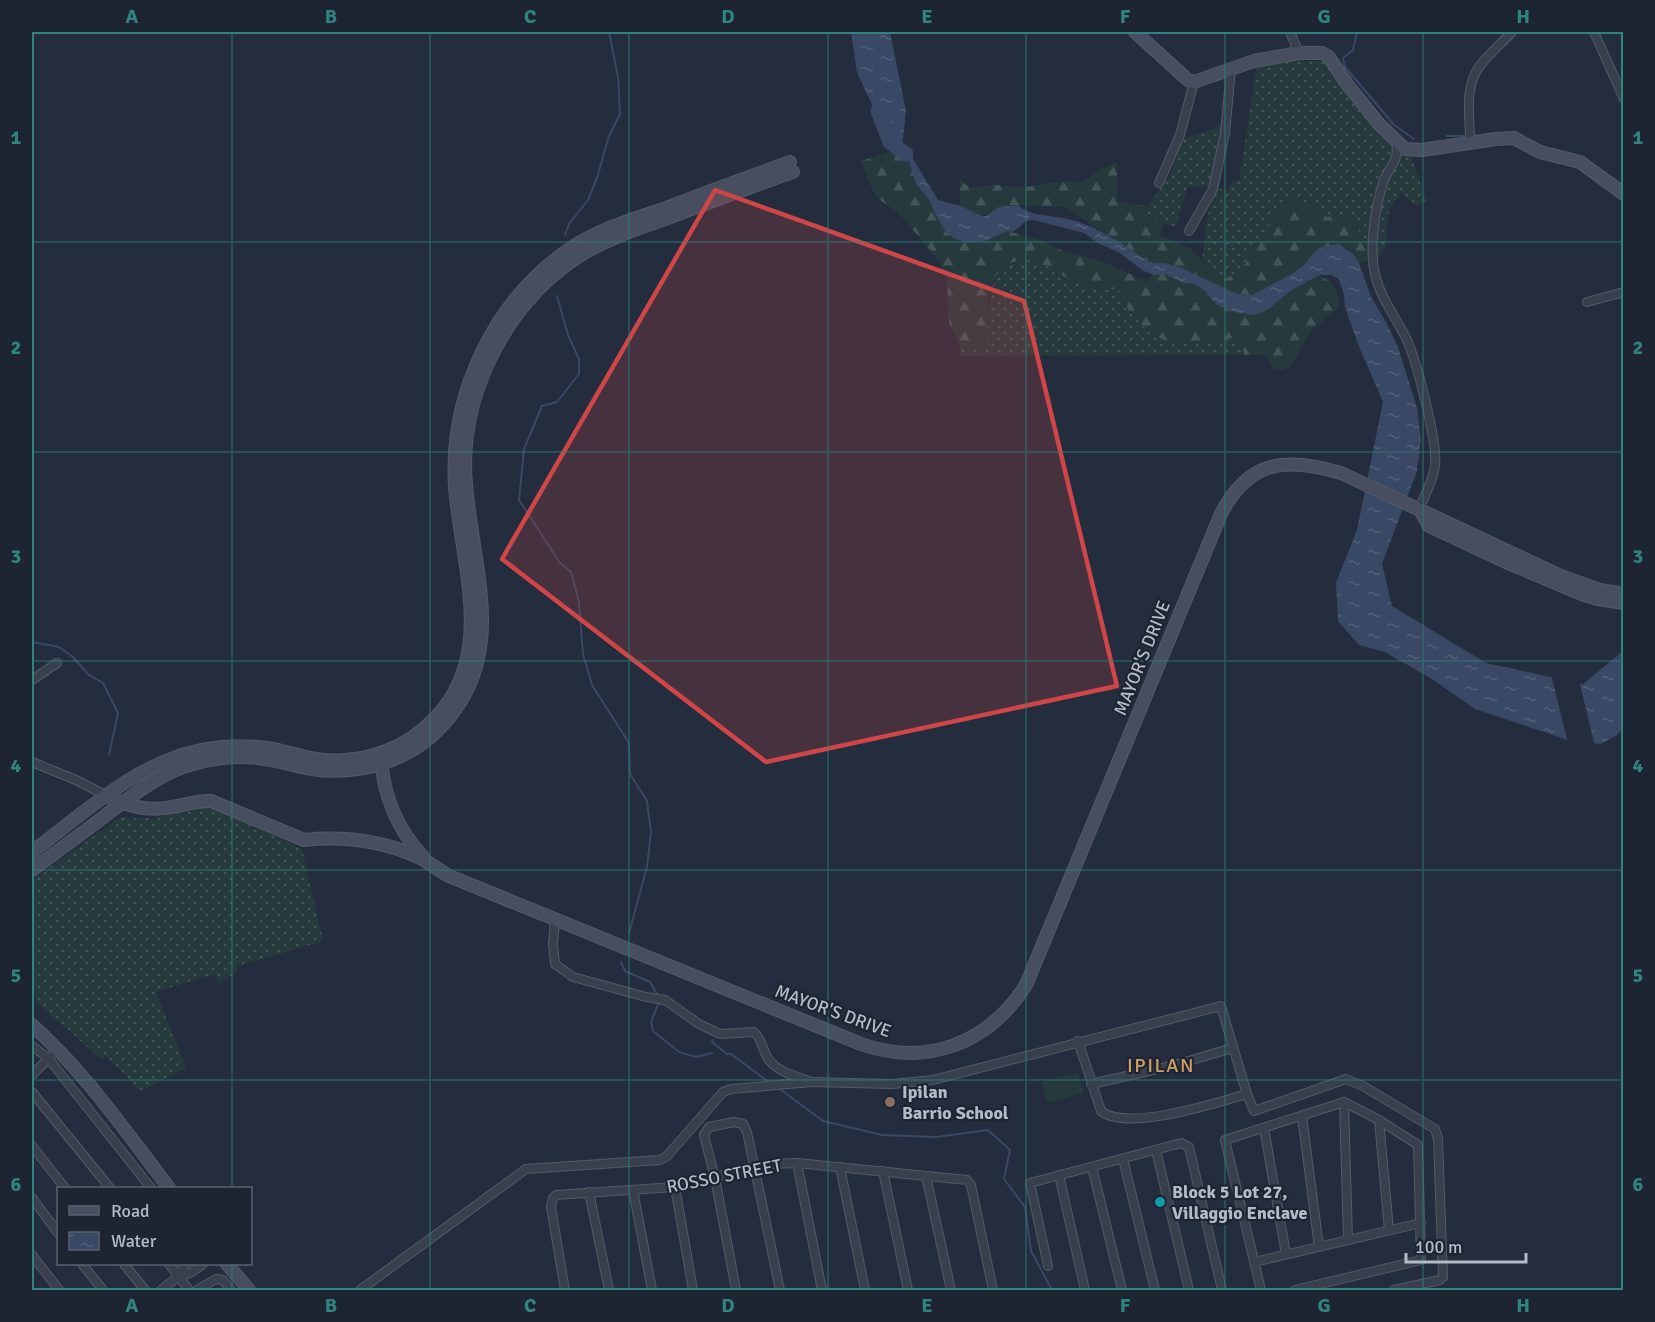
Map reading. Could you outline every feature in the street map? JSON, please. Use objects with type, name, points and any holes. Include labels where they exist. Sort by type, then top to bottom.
[{"type":"street","points":[[1136,32],[1188,80],[1194,82],[1254,61],[1299,52],[1322,53],[1329,57],[1353,92],[1396,141],[1411,150],[1514,138],[1540,152],[1580,162],[1623,194]]},
{"type":"street","points":[[1290,32],[1299,52]]},
{"type":"street","points":[[1470,142],[1468,96],[1473,78],[1484,61],[1512,32]]},
{"type":"street","points":[[1594,32],[1623,99]]},
{"type":"street","points":[[1189,231],[1214,189],[1225,133],[1231,69]]},
{"type":"street","points":[[1159,183],[1180,135],[1194,82]]},
{"type":"street","points":[[1396,141],[1397,157],[1382,187],[1373,238],[1375,274],[1388,307],[1406,338],[1424,397],[1434,447],[1435,465],[1432,480],[1416,507]]},
{"type":"street","points":[[32,870],[134,792],[157,778],[184,766],[209,760],[246,757],[325,771],[357,770],[381,759],[414,750],[441,727],[462,701],[477,665],[482,645],[482,617],[466,487],[466,447],[472,412],[483,376],[501,340],[530,300],[555,274],[596,246],[792,167]]},
{"type":"street","points":[[1587,302],[1623,292]]},
{"type":"street","name":"MAYOR'S DRIVE","points":[[107,796],[138,808],[155,810],[211,801],[304,840],[338,839],[370,843],[407,853],[428,862],[448,876],[873,1048],[902,1053],[939,1050],[954,1046],[992,1025],[1011,1007],[1026,985],[1221,514],[1231,495],[1244,480],[1274,466],[1305,465],[1348,476],[1416,507],[1598,599],[1623,603]]},
{"type":"street","name":"MAYOR'S DRIVE","points":[[1572,585],[1623,594]]},
{"type":"street","points":[[32,680],[57,663]]},
{"type":"street","points":[[32,852],[107,796],[152,767],[202,750],[240,746],[257,747],[316,759],[381,759]]},
{"type":"street","points":[[381,759],[391,807],[398,824],[412,845],[428,862]]},
{"type":"street","points":[[32,762],[107,796]]},
{"type":"street","points":[[555,920],[555,964],[567,974],[589,982],[665,1000],[699,1024],[720,1034],[754,1032],[758,1035],[767,1057],[774,1065],[794,1076],[812,1082]]},
{"type":"street","points":[[360,1290],[526,1169],[660,1160],[673,1151],[723,1092],[731,1089],[812,1082],[892,1084],[933,1080],[1221,1006],[1254,1111],[1346,1079],[1363,1086],[1436,1129],[1443,1277],[1440,1280],[1394,1290]]},
{"type":"street","points":[[32,1025],[58,1049],[89,1085],[168,1187]]},
{"type":"street","points":[[1078,1041],[1101,1111],[1119,1118],[1163,1117],[1247,1094]]},
{"type":"street","points":[[32,1046],[48,1058],[150,1187]]},
{"type":"street","points":[[1091,1084],[1171,1066],[1233,1048]]},
{"type":"street","points":[[32,1075],[58,1049]]},
{"type":"street","points":[[32,1092],[109,1187]]},
{"type":"street","points":[[1344,1102],[1348,1240]]},
{"type":"street","points":[[1261,1290],[1225,1140],[1344,1102],[1379,1120],[1418,1145],[1421,1260],[1295,1290]]},
{"type":"street","points":[[1302,1116],[1319,1247]]},
{"type":"street","points":[[1379,1120],[1389,1230]]},
{"type":"street","points":[[736,1290],[715,1178],[704,1135],[706,1129],[714,1125],[734,1122],[743,1124],[747,1132],[780,1290]]},
{"type":"street","points":[[1264,1128],[1286,1254]]},
{"type":"street","points":[[1048,1266],[1030,1183],[1181,1143],[1189,1147],[1222,1290]]},
{"type":"street","points":[[32,1146],[64,1187]]},
{"type":"street","points":[[1156,1150],[1189,1290]]},
{"type":"street","points":[[1123,1159],[1155,1290]]},
{"type":"street","points":[[797,1163],[822,1290]]},
{"type":"street","name":"ROSSO STREET","points":[[565,1290],[551,1207],[553,1198],[560,1194],[675,1187],[755,1167],[797,1163],[967,1180],[971,1185],[993,1290]]},
{"type":"street","points":[[840,1167],[865,1290]]},
{"type":"street","points":[[1092,1167],[1122,1290]]},
{"type":"street","points":[[883,1171],[908,1290]]},
{"type":"street","points":[[1059,1175],[1085,1290]]},
{"type":"street","points":[[926,1176],[951,1290]]},
{"type":"street","points":[[675,1187],[693,1290]]},
{"type":"street","points":[[633,1190],[652,1290]]},
{"type":"street","points":[[589,1192],[609,1290]]},
{"type":"street","points":[[32,1198],[57,1232]]},
{"type":"street","points":[[1254,1262],[1421,1223]]},
{"type":"street","points":[[32,1255],[59,1290]]},
{"type":"street","points":[[84,1265],[103,1290]]},
{"type":"street","points":[[126,1265],[145,1290]]},
{"type":"street","points":[[170,1265],[189,1290]]},
{"type":"street","points":[[178,1277],[184,1265]]},
{"type":"street","points":[[160,1290],[201,1265]]},
{"type":"street","points":[[229,1265],[249,1290]]},
{"type":"street","points":[[197,1290],[216,1279],[223,1280],[231,1290]]},
{"type":"highlighted area","points":[[715,190],[1024,301],[1117,686],[766,762],[502,559]]},
{"type":"green space","points":[[1289,60],[1327,62],[1411,155],[1426,200],[1417,206],[1402,195],[1395,200],[1388,216],[1385,247],[1382,253],[1370,259],[1364,239],[1340,215],[1327,217],[1313,207],[1286,202],[1269,215],[1269,230],[1266,236],[1254,246],[1246,263],[1235,274],[1225,279],[1221,278],[1202,259],[1208,214],[1217,188],[1228,191],[1232,181],[1239,181],[1258,66]]},
{"type":"green space","points":[[1224,122],[1208,187],[1188,186],[1176,227],[1164,224],[1146,213],[1147,206],[1170,176],[1183,139],[1207,132]]},
{"type":"green space","points":[[894,150],[909,161],[935,214],[955,239],[970,243],[985,241],[1007,231],[1040,240],[1066,252],[1100,261],[1137,277],[1148,280],[1153,275],[1165,274],[1184,283],[1194,284],[1212,299],[1266,311],[1290,291],[1319,275],[1335,288],[1339,308],[1312,329],[1290,367],[1281,370],[1272,368],[1267,355],[1245,355],[1240,344],[1231,338],[1198,344],[1169,342],[1151,334],[1140,323],[1128,310],[1126,299],[1118,289],[1100,289],[1084,285],[1040,263],[1023,260],[1005,267],[992,282],[989,292],[987,345],[979,348],[960,346],[949,323],[947,278],[939,261],[898,212],[881,201],[873,191],[861,161]]},
{"type":"green space","points":[[1117,162],[1117,201],[1147,206],[1146,213],[1164,224],[1159,235],[1189,248],[1221,278],[1225,279],[1235,274],[1246,263],[1254,246],[1266,236],[1269,230],[1269,215],[1273,210],[1292,200],[1313,207],[1327,217],[1348,216],[1365,241],[1370,259],[1359,263],[1354,255],[1314,252],[1306,264],[1292,274],[1252,295],[1237,294],[1182,268],[1146,260],[1065,207],[1008,205],[982,216],[960,206],[960,178],[971,187],[994,185],[1023,187],[1066,181],[1081,183]]},
{"type":"green space","points":[[1025,259],[1044,264],[1071,280],[1099,290],[1118,289],[1126,299],[1128,310],[1151,334],[1216,341],[1231,338],[1240,344],[1245,355],[960,356],[960,346],[979,348],[997,275],[1007,266]]},
{"type":"green space","points":[[208,805],[302,849],[323,941],[236,967],[237,972],[218,984],[215,974],[156,992],[186,1068],[141,1091],[106,1056],[101,1059],[39,1004],[32,992],[32,880],[120,817],[155,818]]},
{"type":"green space","points":[[1078,1073],[1084,1093],[1047,1103],[1041,1082]]},
{"type":"water","points":[[851,32],[890,32],[906,111],[902,147],[909,152],[938,200],[961,206],[981,216],[986,216],[999,207],[1018,205],[1033,213],[1085,224],[1106,234],[1146,260],[1182,268],[1237,294],[1252,295],[1292,274],[1322,247],[1339,244],[1354,255],[1371,297],[1398,347],[1417,408],[1421,440],[1417,471],[1382,564],[1392,606],[1486,663],[1583,684],[1623,651],[1623,728],[1617,735],[1601,744],[1574,742],[1475,709],[1432,679],[1385,652],[1359,645],[1338,621],[1336,583],[1357,530],[1383,402],[1358,344],[1345,307],[1339,279],[1331,275],[1319,275],[1290,291],[1266,311],[1253,315],[1235,312],[1217,305],[1204,290],[1194,284],[1184,283],[1165,274],[1153,275],[1142,270],[1120,253],[1098,243],[1084,233],[1034,220],[1026,221],[1013,232],[1007,231],[985,241],[970,243],[955,239],[944,229],[930,201],[916,184],[909,161],[894,150],[857,73]]},
{"type":"pier","points":[[1551,674],[1579,680],[1595,747],[1568,743]]},
{"type":"waterway","points":[[565,235],[569,224],[588,200],[609,136],[620,114],[618,77],[609,32]]},
{"type":"waterway","points":[[1357,32],[1353,50],[1343,58],[1345,67],[1394,125],[1414,139]]},
{"type":"waterway","points":[[878,111],[890,142],[906,154]]},
{"type":"waterway","points":[[1447,136],[1467,136]]},
{"type":"waterway","points":[[557,296],[568,335],[579,359],[579,374],[557,402],[542,406],[524,449],[519,500],[560,563],[571,572],[579,602],[583,654],[592,685],[629,743],[630,774],[647,801],[651,832],[647,867],[629,933]]},
{"type":"waterway","points":[[32,642],[59,647],[73,657],[89,675],[103,683],[118,713],[109,755]]},
{"type":"waterway","points":[[621,962],[625,971],[650,982],[658,996]]},
{"type":"waterway","points":[[659,1002],[651,1022],[653,1031],[679,1052],[696,1057],[712,1053]]},
{"type":"waterway","points":[[713,1040],[712,1042],[727,1054],[731,1054],[770,1083]]},
{"type":"waterway","points":[[777,1087],[823,1121],[882,1135],[936,1137],[988,1130],[1010,1150],[1004,1179],[1025,1207],[1031,1251],[1052,1290]]},
{"type":"place","name":"Ipilan Barrio School","points":[[890,1102]]},
{"type":"place","name":"Block 5 Lot 27, Villaggio Enclave","points":[[1160,1202]]},
{"type":"district","name":"IPILAN","points":[[1161,1065]]}]
